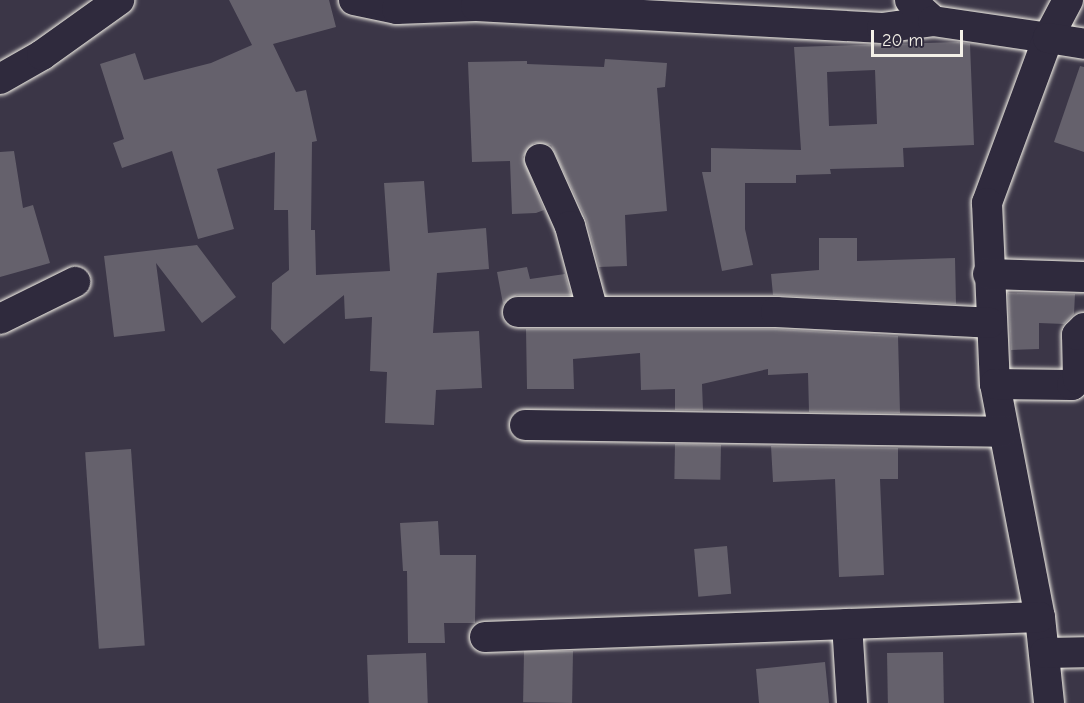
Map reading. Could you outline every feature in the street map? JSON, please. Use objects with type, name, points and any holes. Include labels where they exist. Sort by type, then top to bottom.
[{"type":"street","points":[[0,79],[42,56],[119,0]]},
{"type":"street","points":[[354,0],[397,9],[479,3],[882,28],[933,21],[1084,44]]},
{"type":"street","points":[[910,0],[933,21]]},
{"type":"street","points":[[1049,703],[1040,617],[995,384],[990,323],[987,203],[1048,38],[1068,0]]},
{"type":"street","points":[[540,159],[570,226],[593,312]]},
{"type":"street","points":[[988,274],[1084,277]]},
{"type":"street","points":[[0,319],[75,282]]},
{"type":"street","points":[[518,312],[776,312],[990,323]]},
{"type":"street","points":[[995,384],[1072,385],[1078,379],[1077,335],[1084,328]]},
{"type":"street","points":[[525,425],[1003,432]]},
{"type":"street","points":[[485,637],[1040,617]]},
{"type":"street","points":[[847,624],[852,703]]},
{"type":"street","points":[[1045,653],[1084,652]]},
{"type":"building","points":[[229,0],[329,0],[336,27],[273,44],[296,92],[306,90],[317,141],[312,142],[311,230],[315,230],[316,275],[390,271],[384,183],[424,181],[428,233],[486,228],[489,269],[437,273],[433,333],[479,331],[482,388],[436,390],[434,425],[385,423],[387,372],[370,371],[372,317],[345,319],[344,295],[284,344],[271,329],[272,283],[289,270],[288,210],[274,210],[275,152],[217,169],[234,229],[198,239],[172,151],[122,168],[113,143],[124,139],[100,64],[135,53],[144,80],[211,63],[252,45]]},
{"type":"building","points":[[958,42],[970,44],[974,145],[903,148],[904,167],[830,169],[831,174],[796,175],[796,183],[745,183],[745,229],[753,265],[722,271],[702,172],[711,172],[711,148],[801,150],[794,47]],"holes":[[[875,70],[877,124],[829,126],[827,72]]]},
{"type":"building","points":[[605,59],[667,63],[665,87],[657,88],[667,211],[625,215],[627,266],[599,267],[586,219],[551,145],[534,143],[523,157],[544,210],[536,213],[512,214],[510,161],[472,162],[468,62],[527,61],[527,64],[604,67]]},
{"type":"building","points":[[1080,66],[1084,67],[1084,152],[1054,142]]},
{"type":"building","points":[[14,151],[23,208],[33,205],[50,263],[0,277],[0,152]]},
{"type":"building","points":[[819,238],[857,238],[857,261],[955,258],[956,304],[773,295],[771,274],[819,270]]},
{"type":"building","points":[[197,245],[236,297],[202,323],[156,263],[165,331],[114,337],[104,256]]},
{"type":"building","points":[[527,267],[530,279],[565,274],[571,295],[517,295],[503,304],[497,272]]},
{"type":"building","points":[[1008,293],[1075,294],[1074,314],[1064,324],[1039,323],[1039,349],[1011,350]]},
{"type":"building","points":[[526,329],[776,329],[898,336],[900,413],[809,412],[808,373],[768,375],[768,369],[702,384],[703,410],[675,410],[675,389],[641,390],[640,353],[573,359],[574,389],[527,389]]},
{"type":"building","points":[[675,444],[721,445],[720,480],[674,479]]},
{"type":"building","points":[[771,446],[898,448],[898,479],[880,479],[884,575],[839,577],[835,479],[773,482]]},
{"type":"building","points":[[131,449],[145,646],[99,649],[85,452]]},
{"type":"building","points":[[438,521],[440,555],[476,555],[475,623],[444,623],[445,643],[408,643],[407,571],[403,571],[400,523]]},
{"type":"building","points":[[727,546],[731,594],[698,597],[694,549]]},
{"type":"building","points":[[524,650],[573,651],[572,703],[523,702]]},
{"type":"building","points":[[943,652],[944,703],[888,703],[887,653]]},
{"type":"building","points":[[426,653],[428,703],[369,703],[367,655]]},
{"type":"building","points":[[825,662],[829,703],[759,703],[756,669]]}]
